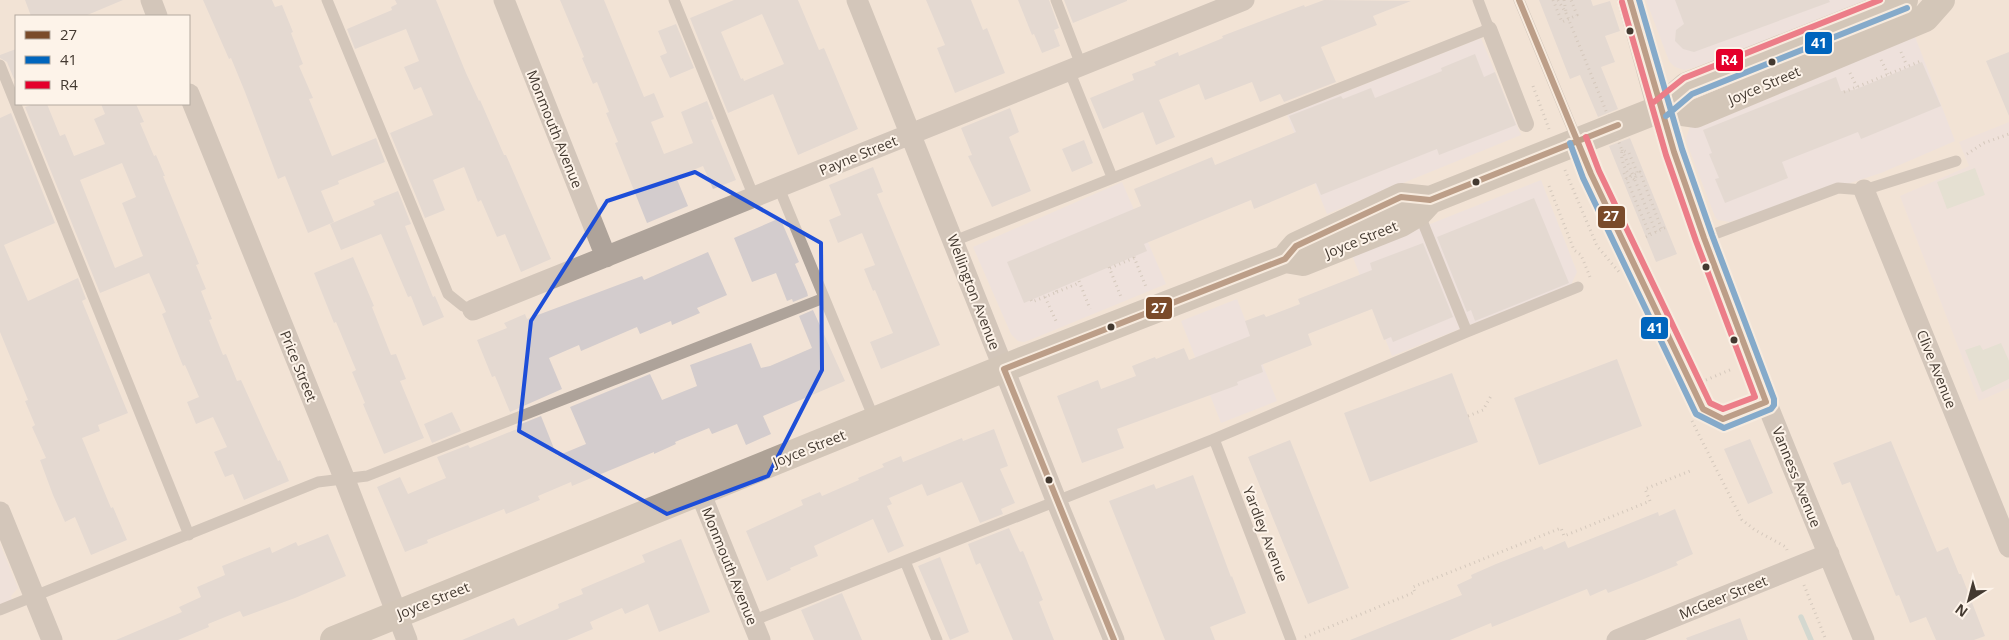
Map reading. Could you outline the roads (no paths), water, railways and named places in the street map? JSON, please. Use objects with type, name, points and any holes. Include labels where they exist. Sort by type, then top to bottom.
[{"type":"main road","name":"Joyce Street","points":[[334,640],[1004,369],[1285,259],[1296,246],[1401,197],[1424,206],[1578,140],[1660,109],[1687,86],[1904,0]]},
{"type":"main road","name":"Joyce Street","points":[[1660,109],[1695,114],[1925,18],[1941,0]]},
{"type":"street","points":[[151,0],[157,15]]},
{"type":"street","name":"Monmouth Avenue","points":[[504,0],[606,257]]},
{"type":"street","name":"Wellington Avenue","points":[[857,0],[1056,500],[1114,640]]},
{"type":"street","name":"Payne Street","points":[[473,310],[1244,0]]},
{"type":"street","name":"Vanness Avenue","points":[[1630,0],[1660,109],[1704,238],[1766,402],[1864,640]]},
{"type":"street","points":[[1489,29],[1526,124]]},
{"type":"street","name":"Price Street","points":[[190,96],[345,480],[407,640]]},
{"type":"street","name":"Clive Avenue","points":[[1864,190],[2009,547]]},
{"type":"street","name":"Monmouth Avenue","points":[[700,492],[756,630]]},
{"type":"street","points":[[0,512],[52,640]]},
{"type":"street","name":"McGeer Street","points":[[1617,640],[1641,636],[1829,554]]},
{"type":"lane","points":[[327,0],[448,294],[463,306],[473,310]]},
{"type":"lane","points":[[674,0],[754,197]]},
{"type":"lane","points":[[1056,0],[1075,67],[1112,177]]},
{"type":"lane","points":[[954,241],[1489,29],[1478,0]]},
{"type":"lane","points":[[1519,0],[1591,174],[1703,409],[1723,419],[1766,402]]},
{"type":"lane","points":[[0,65],[15,102]]},
{"type":"lane","points":[[16,105],[189,535]]},
{"type":"lane","points":[[1704,238],[1838,188],[1864,190],[1956,162]]},
{"type":"lane","points":[[779,188],[875,421]]},
{"type":"lane","points":[[1424,206],[1467,332]]},
{"type":"lane","points":[[756,630],[905,561],[1214,439],[1467,332],[1578,288]]},
{"type":"lane","points":[[0,610],[318,482],[367,476],[824,298]]},
{"type":"lane","name":"Yardley Avenue","points":[[1214,439],[1291,640]]},
{"type":"lane","points":[[905,561],[937,640]]},
{"type":"waterway","points":[[1801,617],[1811,640]]}]
